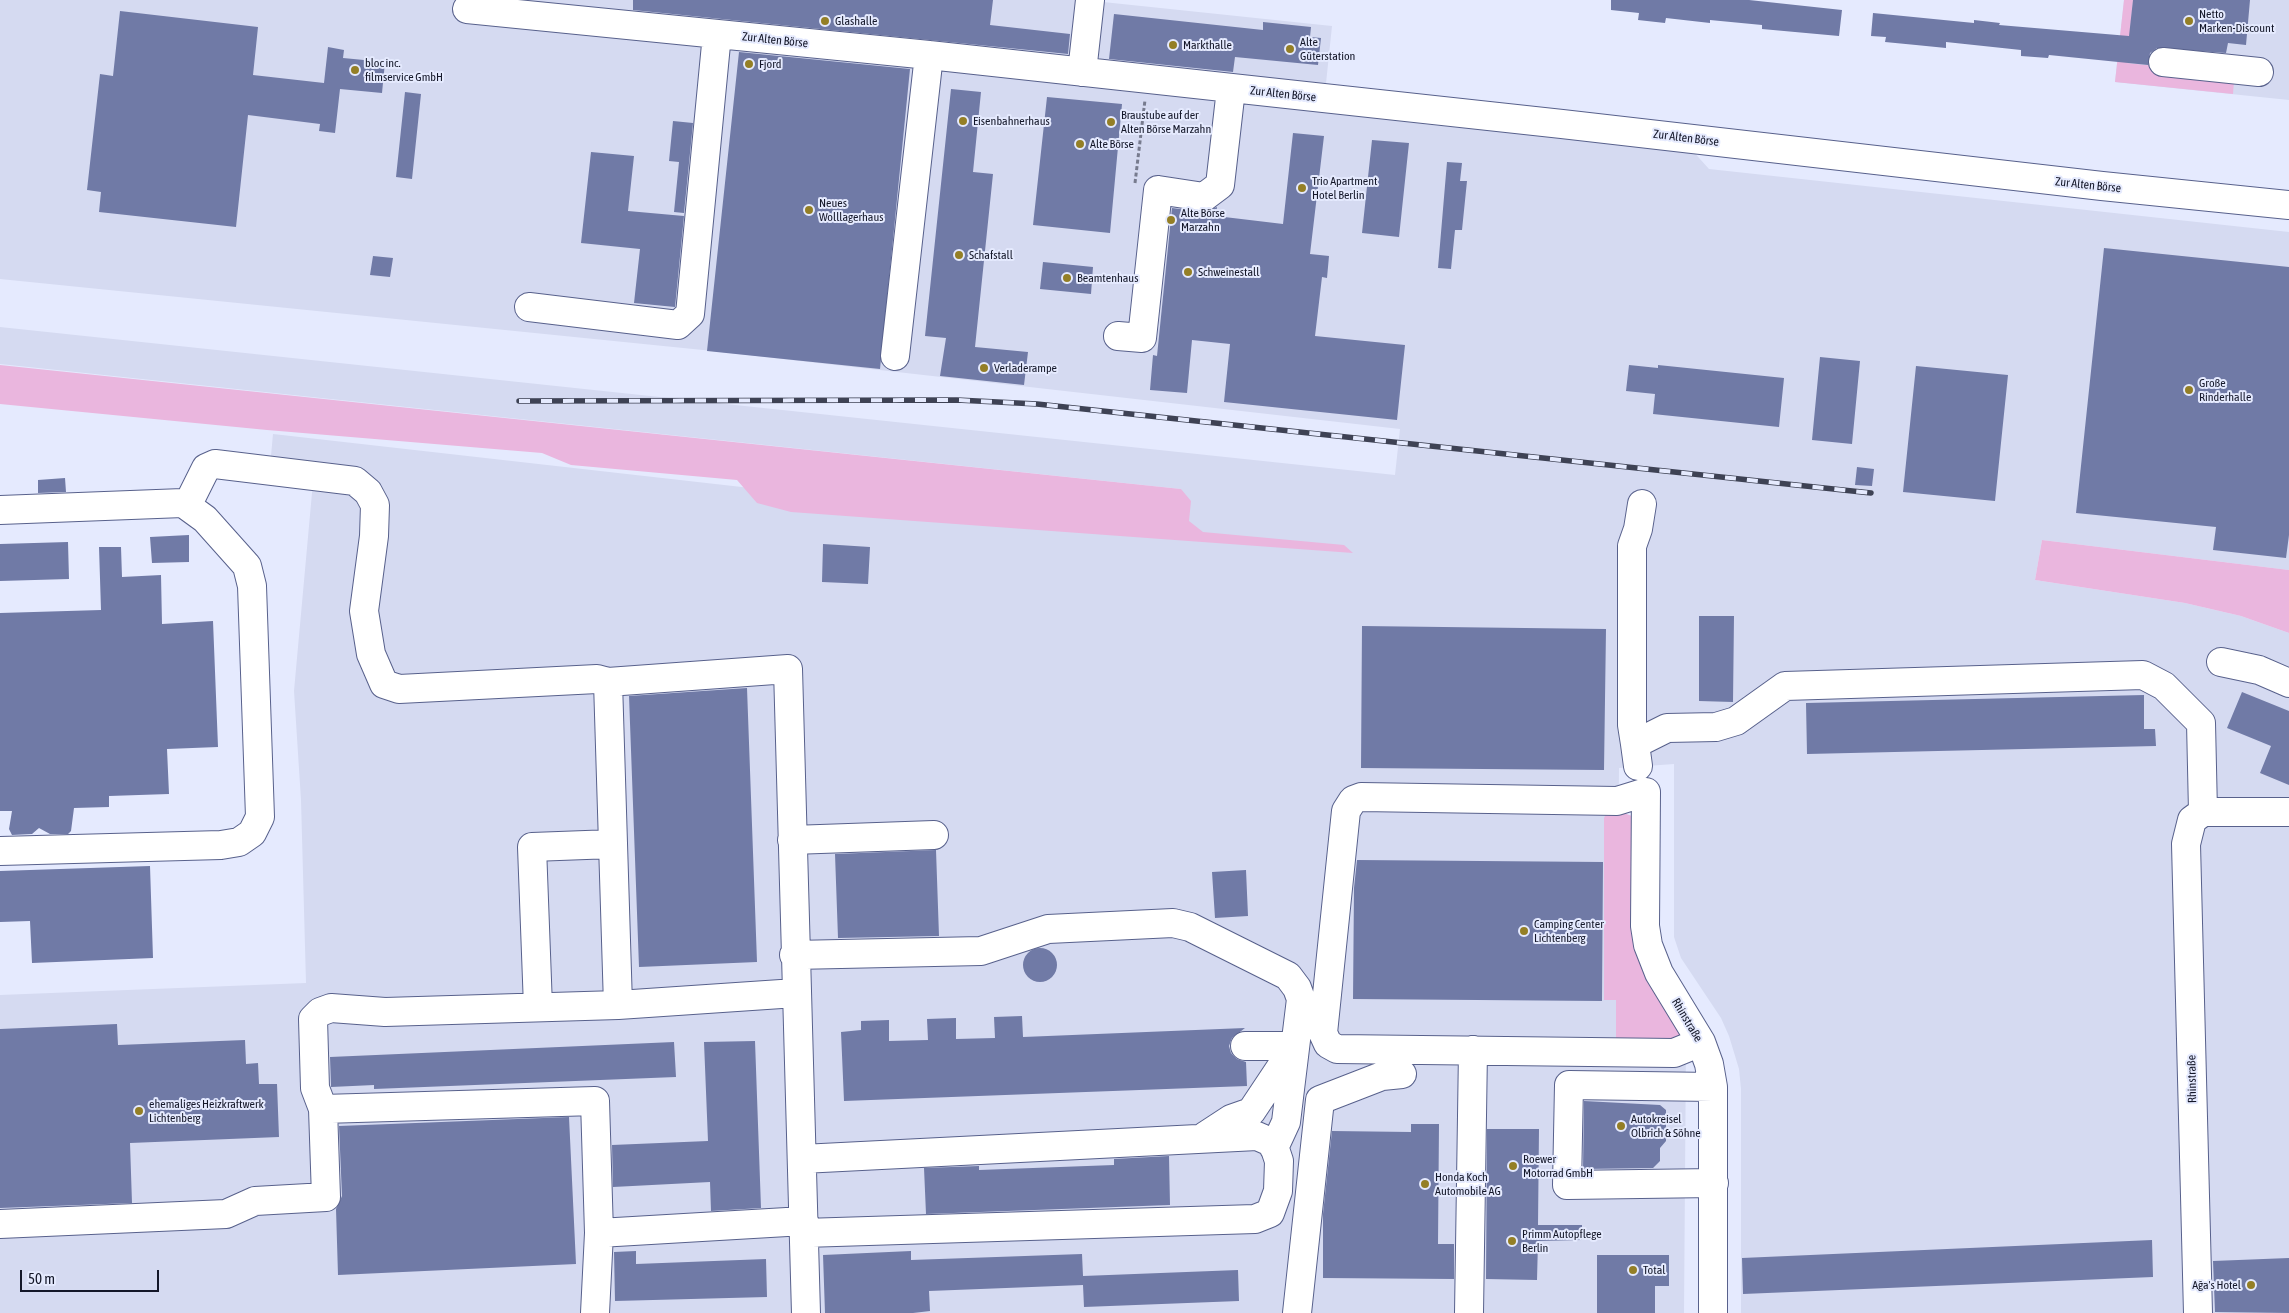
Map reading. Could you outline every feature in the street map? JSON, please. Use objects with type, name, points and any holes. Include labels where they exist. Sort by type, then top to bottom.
[{"type":"street","points":[[1082,72],[1090,0]]},
{"type":"street","name":"Zur Alten Börse","points":[[467,9],[930,55],[1562,124],[2102,186],[2289,205]]},
{"type":"street","points":[[530,307],[678,325],[690,314],[717,34]]},
{"type":"street","points":[[895,356],[930,55]]},
{"type":"street","points":[[2163,62],[2258,72]]},
{"type":"street","points":[[1118,336],[1142,338],[1158,190],[1204,197],[1220,186],[1231,89]]},
{"type":"street","points":[[187,506],[206,468],[215,464],[355,482],[368,492],[375,505],[374,536],[364,611],[371,654],[384,684],[399,689],[596,679],[608,682],[788,669],[794,955],[806,1313]]},
{"type":"street","points":[[0,510],[183,503],[205,519],[248,566],[252,586],[260,817],[252,833],[238,842],[221,845],[0,851]]},
{"type":"street","points":[[1642,504],[1638,529],[1632,546],[1632,725],[1636,755],[1667,728],[1716,727],[1736,721],[1785,686],[2143,675],[2164,686],[2202,723],[2203,812],[2289,812]]},
{"type":"street","points":[[2221,662],[2259,670],[2289,683]]},
{"type":"street","points":[[608,682],[618,1005]]},
{"type":"street","name":"Rhinstraße","points":[[1473,1050],[1337,1048],[1328,1044],[1323,1033],[1346,810],[1352,800],[1361,797],[1617,801],[1646,792],[1644,926],[1648,945],[1658,973],[1701,1042],[1709,1064],[1713,1087],[1713,1313]]},
{"type":"street","name":"Rhinstraße","points":[[2198,1313],[2186,844],[2192,820],[2203,812]]},
{"type":"street","points":[[792,840],[934,835]]},
{"type":"street","points":[[538,1007],[532,846],[613,844]]},
{"type":"street","points":[[794,955],[981,951],[1048,929],[1174,923],[1190,927],[1288,976],[1297,988],[1301,998],[1286,1122],[1274,1148]]},
{"type":"street","points":[[0,1224],[226,1214],[255,1201],[326,1197],[323,1109],[315,1088],[313,1019],[320,1012],[331,1008],[385,1012],[618,1005],[796,993]]},
{"type":"street","points":[[1469,1313],[1473,1050],[1674,1053],[1701,1042]]},
{"type":"street","points":[[1246,1046],[1295,1046]]},
{"type":"street","points":[[1202,1138],[1231,1119],[1251,1112],[1295,1046]]},
{"type":"street","points":[[1297,1313],[1320,1100],[1382,1076],[1402,1074]]},
{"type":"street","points":[[1713,1087],[1569,1085],[1567,1185],[1714,1183]]},
{"type":"street","points":[[323,1109],[595,1101],[599,1233],[595,1313]]},
{"type":"street","points":[[599,1233],[804,1227],[1255,1219],[1270,1213],[1278,1191],[1279,1161],[1273,1144],[1257,1136],[802,1159]]},
{"type":"shaded area","points":[[0,0],[1084,0],[1332,26],[1323,112],[1432,125],[1691,149],[1709,169],[2289,232],[2289,570],[2042,540],[2035,580],[2185,603],[2241,616],[2289,633],[2289,1313],[1741,1313],[1741,1089],[1739,1069],[1729,1036],[1721,1018],[1681,958],[1674,937],[1674,764],[1619,768],[1616,1043],[1686,1044],[1684,1313],[0,1313],[0,995],[306,983],[301,800],[294,691],[313,482],[269,478],[273,434],[1184,537],[1181,489],[0,364],[0,327],[1395,475],[1400,429],[703,350],[0,279]]},
{"type":"shaded area","points":[[2124,0],[2289,0],[2289,100],[2115,82]]},
{"type":"shaded area","points":[[2124,0],[2133,0],[2127,63],[2191,70],[2234,81],[2233,94],[2115,82]]},
{"type":"shaded area","points":[[0,365],[1181,489],[1191,501],[1189,521],[1203,532],[1344,545],[1353,553],[791,512],[757,503],[737,480],[571,465],[542,453],[267,430],[0,404]]},
{"type":"shaded area","points":[[2042,540],[2289,570],[2289,633],[2241,616],[2185,603],[2035,580]]},
{"type":"shaded area","points":[[1615,810],[1635,817],[1635,921],[1683,1032],[1670,1043],[1616,1043],[1616,1000],[1604,1000],[1604,818],[1606,814]]},
{"type":"building","points":[[633,0],[993,0],[990,25],[1070,34],[1068,54],[633,10]]},
{"type":"building","points":[[1611,0],[1749,0],[1842,10],[1839,36],[1762,29],[1762,25],[1710,20],[1710,23],[1666,18],[1665,23],[1638,20],[1639,13],[1611,10]]},
{"type":"building","points":[[2133,0],[2250,0],[2246,45],[2228,43],[2226,53],[2157,48],[2150,53],[2148,65],[2049,55],[2048,58],[2021,56],[2021,50],[1946,42],[1946,48],[1885,42],[1886,37],[1871,36],[1873,13],[1974,23],[1974,20],[2000,23],[1999,25],[2129,36]]},
{"type":"building","points":[[120,11],[258,27],[253,75],[324,83],[328,47],[344,50],[343,58],[385,62],[382,93],[340,89],[335,133],[319,131],[320,124],[248,115],[236,227],[99,212],[101,192],[87,190],[100,74],[113,76]]},
{"type":"building","name":"Markthalle","points":[[1114,14],[1263,30],[1263,22],[1311,27],[1310,37],[1321,38],[1318,65],[1235,57],[1233,72],[1109,59]]},
{"type":"building","name":"Neues Wolllagerhaus","points":[[739,52],[910,69],[880,369],[707,351]]},
{"type":"building","name":"Schafstall","points":[[951,89],[981,92],[973,172],[993,174],[975,347],[1028,352],[1024,385],[940,376],[946,338],[925,336]]},
{"type":"building","points":[[405,92],[421,94],[412,179],[396,177]]},
{"type":"building","name":"Alte Börse","points":[[1047,97],[1122,104],[1110,233],[1033,225]]},
{"type":"building","points":[[673,121],[693,123],[684,213],[674,212],[679,162],[669,161]]},
{"type":"building","points":[[1293,133],[1324,136],[1310,254],[1329,256],[1327,278],[1322,277],[1315,336],[1405,345],[1397,420],[1224,402],[1230,344],[1192,340],[1187,393],[1150,390],[1153,355],[1157,356],[1172,208],[1202,212],[1217,207],[1216,216],[1283,224]]},
{"type":"building","points":[[1372,140],[1409,143],[1399,237],[1362,233]]},
{"type":"building","points":[[591,152],[634,156],[628,211],[684,216],[675,307],[634,303],[640,249],[581,243]]},
{"type":"building","points":[[1447,162],[1462,163],[1460,181],[1467,181],[1462,230],[1455,230],[1451,269],[1438,268]]},
{"type":"building","name":"Große Rinderhalle","points":[[2104,248],[2289,267],[2289,535],[2286,558],[2213,550],[2216,527],[2076,513]]},
{"type":"building","points":[[373,256],[393,258],[390,277],[370,275]]},
{"type":"building","name":"Beamtenhaus","points":[[1043,262],[1093,267],[1091,294],[1040,289]]},
{"type":"building","points":[[1820,357],[1860,361],[1852,444],[1812,440]]},
{"type":"building","points":[[1629,365],[1658,368],[1658,365],[1784,378],[1779,427],[1653,414],[1655,394],[1626,391]]},
{"type":"building","points":[[1916,366],[2008,375],[1995,501],[1903,492]]},
{"type":"building","points":[[1857,467],[1874,469],[1872,486],[1855,485]]},
{"type":"building","points":[[65,478],[66,492],[38,493],[38,480]]},
{"type":"building","points":[[189,535],[189,562],[152,563],[150,537]]},
{"type":"building","points":[[68,542],[69,579],[0,581],[0,544]]},
{"type":"building","points":[[823,544],[870,547],[868,584],[822,582]]},
{"type":"building","points":[[99,547],[121,547],[122,577],[161,575],[162,624],[213,621],[218,747],[167,749],[169,794],[109,796],[109,807],[74,808],[71,831],[68,834],[50,834],[39,828],[32,834],[12,835],[9,829],[12,811],[0,811],[0,613],[101,610]]},
{"type":"building","points":[[1699,616],[1734,616],[1733,702],[1699,701]]},
{"type":"building","points":[[1362,626],[1606,629],[1604,770],[1361,768]]},
{"type":"building","points":[[747,688],[757,962],[639,967],[629,696]]},
{"type":"building","points":[[2242,692],[2289,711],[2289,785],[2260,773],[2271,746],[2227,728]]},
{"type":"building","points":[[2144,695],[2144,729],[2155,729],[2156,746],[1807,754],[1806,703]]},
{"type":"building","points":[[936,850],[939,936],[838,938],[835,854]]},
{"type":"building","name":"Camping Center Lichtenberg","points":[[1357,860],[1603,862],[1602,1001],[1353,999],[1354,888]]},
{"type":"building","points":[[150,866],[153,958],[32,963],[30,921],[0,922],[0,871]]},
{"type":"building","points":[[1246,870],[1248,916],[1215,918],[1212,872]]},
{"type":"building","points":[[1040,948],[1047,949],[1052,953],[1056,958],[1056,972],[1052,977],[1047,981],[1040,982],[1033,981],[1028,977],[1024,972],[1023,965],[1024,958],[1028,953],[1033,949]]},
{"type":"building","points":[[1022,1016],[1023,1037],[1245,1028],[1232,1038],[1229,1046],[1231,1053],[1237,1059],[1246,1062],[1247,1086],[844,1101],[841,1032],[861,1030],[861,1021],[889,1020],[889,1041],[928,1040],[927,1019],[956,1018],[956,1039],[995,1038],[994,1017]]},
{"type":"building","name":"ehemaliges Heizkraftwerk Lichtenberg","points":[[117,1024],[118,1045],[245,1040],[246,1064],[258,1063],[259,1084],[277,1084],[279,1137],[130,1143],[132,1203],[0,1208],[0,1029]]},
{"type":"building","points":[[755,1041],[761,1208],[711,1211],[710,1182],[613,1187],[612,1145],[708,1141],[704,1042]]},
{"type":"building","points":[[674,1042],[676,1077],[374,1089],[374,1085],[331,1087],[330,1057]]},
{"type":"building","name":"Autokreisel Olbrich & Söhne","points":[[1584,1101],[1660,1105],[1666,1110],[1666,1141],[1660,1148],[1660,1161],[1653,1168],[1583,1169]]},
{"type":"building","points":[[569,1117],[576,1264],[338,1275],[336,1209],[342,1196],[339,1126]]},
{"type":"building","points":[[1411,1124],[1439,1124],[1438,1244],[1454,1244],[1454,1279],[1323,1278],[1323,1214],[1332,1131],[1411,1132]]},
{"type":"building","points":[[1487,1129],[1539,1129],[1538,1225],[1582,1225],[1582,1240],[1538,1241],[1537,1280],[1486,1279]]},
{"type":"building","points":[[1169,1156],[1170,1205],[926,1214],[924,1168],[979,1166],[979,1170],[1114,1165],[1114,1159]]},
{"type":"building","points":[[2152,1240],[2153,1277],[1743,1294],[1742,1258]]},
{"type":"building","points":[[636,1251],[636,1264],[766,1259],[767,1297],[615,1301],[614,1252]]},
{"type":"building","points":[[911,1251],[911,1260],[1082,1254],[1083,1276],[1238,1270],[1239,1301],[1084,1307],[1083,1285],[929,1291],[930,1311],[913,1313],[825,1313],[823,1255]]},
{"type":"building","points":[[1597,1255],[1669,1255],[1669,1286],[1655,1286],[1655,1313],[1597,1313]]},
{"type":"building","name":"Ağa's Hotel","points":[[2289,1258],[2289,1313],[2215,1312],[2213,1261]]},
{"type":"railway","points":[[519,401],[957,400],[1037,404],[1871,493]]},
{"type":"place","name":"Glashalle","points":[[825,21]]},
{"type":"place","name":"Netto Marken-Discount","points":[[2189,21]]},
{"type":"place","name":"Markthalle","points":[[1173,45]]},
{"type":"place","name":"Alte Güterstation","points":[[1290,49]]},
{"type":"place","name":"Fjord","points":[[749,64]]},
{"type":"place","name":"bloc inc. filmservice GmbH","points":[[355,70]]},
{"type":"place","name":"Eisenbahnerhaus","points":[[963,121]]},
{"type":"place","name":"Braustube auf der Alten Börse Marzahn","points":[[1111,122]]},
{"type":"place","name":"Alte Börse","points":[[1080,144]]},
{"type":"place","name":"Trio Apartment Hotel Berlin","points":[[1302,188]]},
{"type":"place","name":"Neues Wolllagerhaus","points":[[809,210]]},
{"type":"place","name":"Alte Börse Marzahn","points":[[1171,220]]},
{"type":"place","name":"Schafstall","points":[[959,255]]},
{"type":"place","name":"Schweinestall","points":[[1188,272]]},
{"type":"place","name":"Beamtenhaus","points":[[1067,278]]},
{"type":"place","name":"Verladerampe","points":[[984,368]]},
{"type":"place","name":"Große Rinderhalle","points":[[2189,390]]},
{"type":"place","name":"Camping Center Lichtenberg","points":[[1524,931]]},
{"type":"place","name":"ehemaliges Heizkraftwerk Lichtenberg","points":[[139,1111]]},
{"type":"place","name":"Autokreisel Olbrich & Söhne","points":[[1621,1126]]},
{"type":"place","name":"Roewer Motorrad GmbH","points":[[1513,1166]]},
{"type":"place","name":"Honda Koch Automobile AG","points":[[1425,1184]]},
{"type":"place","name":"Primm Autopflege Berlin","points":[[1512,1241]]},
{"type":"place","name":"Total","points":[[1633,1270]]},
{"type":"place","name":"Ağa's Hotel","points":[[2251,1285]]}]
